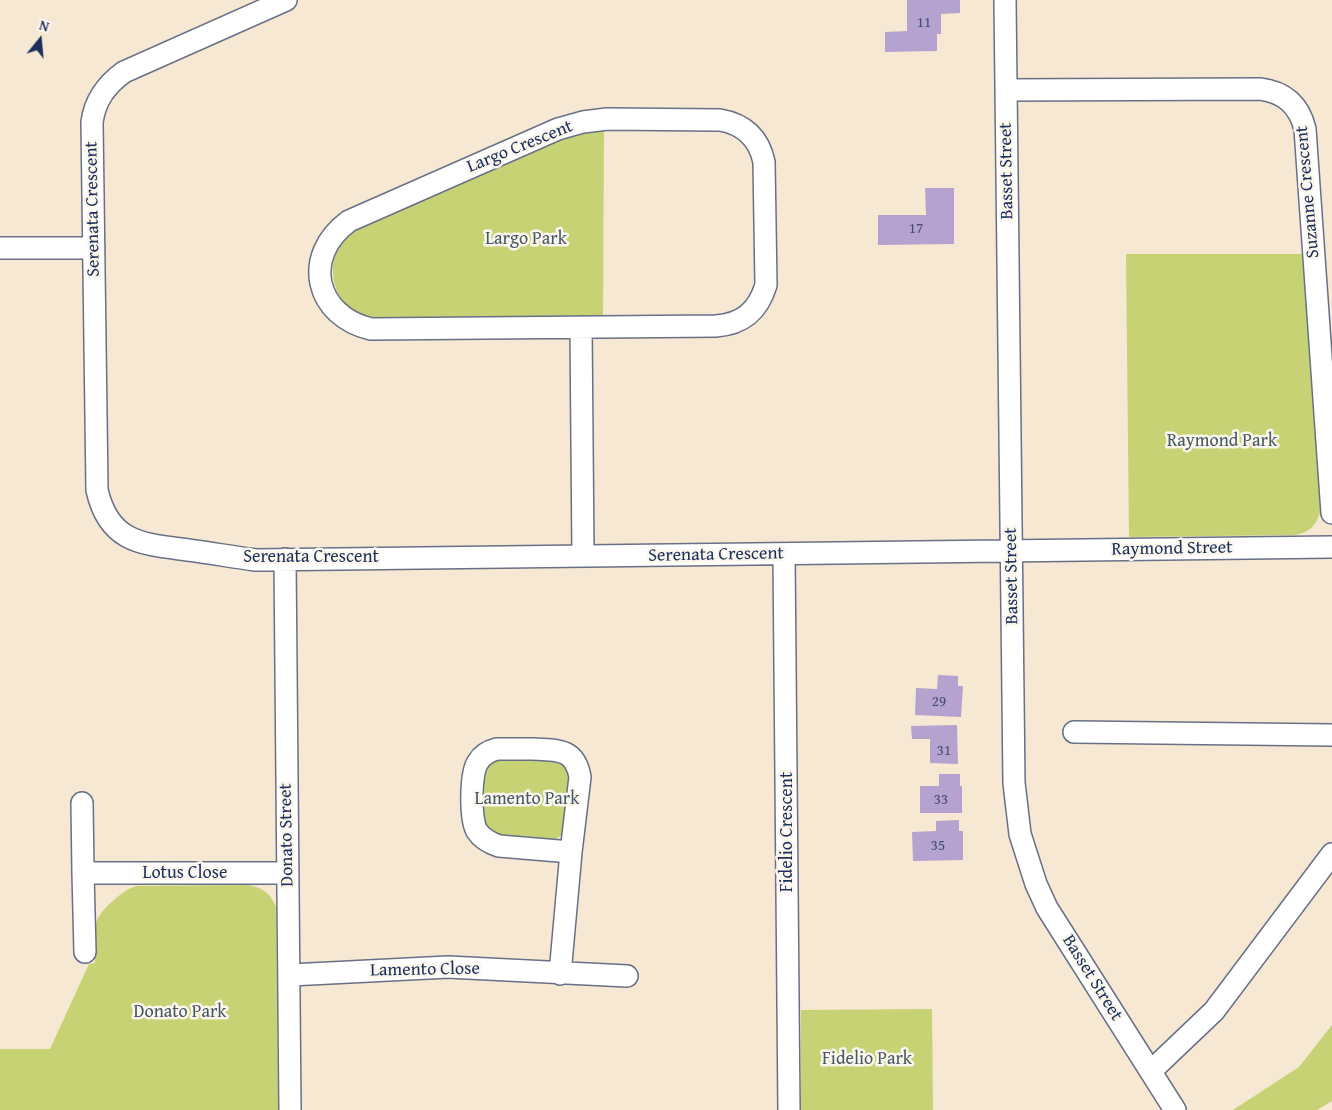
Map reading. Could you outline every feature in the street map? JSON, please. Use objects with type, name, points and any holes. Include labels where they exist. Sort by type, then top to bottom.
[{"type":"street","name":"Serenata Crescent","points":[[286,0],[124,72],[102,92],[95,106],[92,122],[97,490],[100,505],[107,518],[126,536],[137,542],[149,545],[256,560],[1012,552]]},
{"type":"street","name":"Basset Street","points":[[1005,0],[1014,783],[1020,834],[1036,884],[1047,908],[1175,1110]]},
{"type":"street","name":"Suzanne Crescent","points":[[1006,90],[1260,89],[1277,93],[1292,102],[1298,110],[1305,129],[1332,513]]},
{"type":"street","name":"Largo Crescent","points":[[607,119],[720,120],[738,125],[746,130],[758,143],[764,162],[766,285],[756,307],[748,316],[727,325],[581,327],[371,329],[359,326],[342,316],[329,302],[323,290],[321,279],[322,256],[332,236],[349,221],[570,125],[607,119]]},
{"type":"street","points":[[0,248],[94,248]]},
{"type":"street","points":[[581,327],[583,556]]},
{"type":"street","name":"Raymond Street","points":[[1012,552],[1332,547]]},
{"type":"street","name":"Fidelio Crescent","points":[[784,554],[789,1110]]},
{"type":"street","name":"Donato Street","points":[[285,559],[290,1110]]},
{"type":"street","points":[[1074,732],[1332,735]]},
{"type":"street","points":[[560,974],[580,777],[574,761],[569,756],[556,750],[496,749],[482,757],[475,769],[473,784],[473,820],[481,836],[489,843],[499,846],[571,852]]},
{"type":"street","points":[[82,803],[85,952]]},
{"type":"street","points":[[1151,1071],[1214,1011],[1332,854]]},
{"type":"street","name":"Lotus Close","points":[[83,873],[287,873]]},
{"type":"street","name":"Lamento Close","points":[[290,974],[448,967],[628,976]]},
{"type":"green space","name":"Largo Park","points":[[604,131],[603,316],[372,318],[356,313],[339,296],[334,281],[333,260],[337,249],[344,240],[359,228],[564,138],[583,132]]},
{"type":"green space","name":"Raymond Park","points":[[1126,254],[1304,254],[1321,508],[1318,519],[1304,533],[1293,535],[1129,537]]},
{"type":"green space","name":"Lamento Park","points":[[554,757],[571,769],[563,834],[553,841],[493,837],[480,819],[484,768],[495,759]]},
{"type":"green space","name":"Donato Park","points":[[249,885],[266,892],[272,898],[276,907],[278,1110],[0,1110],[0,1049],[50,1049],[89,964],[95,963],[94,935],[97,921],[114,900],[122,893],[137,886]]},
{"type":"green space","name":"Fidelio Park","points":[[932,1009],[933,1110],[801,1110],[801,1010]]},
{"type":"green space","points":[[1332,1025],[1332,1101],[1317,1110],[1233,1110],[1299,1067]]},
{"type":"building","points":[[907,0],[960,0],[960,13],[941,14],[941,34],[937,34],[937,51],[885,52],[885,32],[907,31]]},
{"type":"building","points":[[925,188],[954,188],[954,244],[878,245],[878,215],[926,215]]},
{"type":"building","points":[[938,675],[958,676],[958,686],[963,686],[961,717],[915,715],[916,688],[937,689]]},
{"type":"building","points":[[957,725],[958,764],[930,763],[930,739],[912,739],[911,726]]},
{"type":"building","points":[[939,774],[960,774],[962,813],[920,813],[920,786],[939,786]]},
{"type":"building","points":[[959,820],[959,831],[963,831],[963,860],[913,861],[912,832],[936,831],[936,821]]}]
